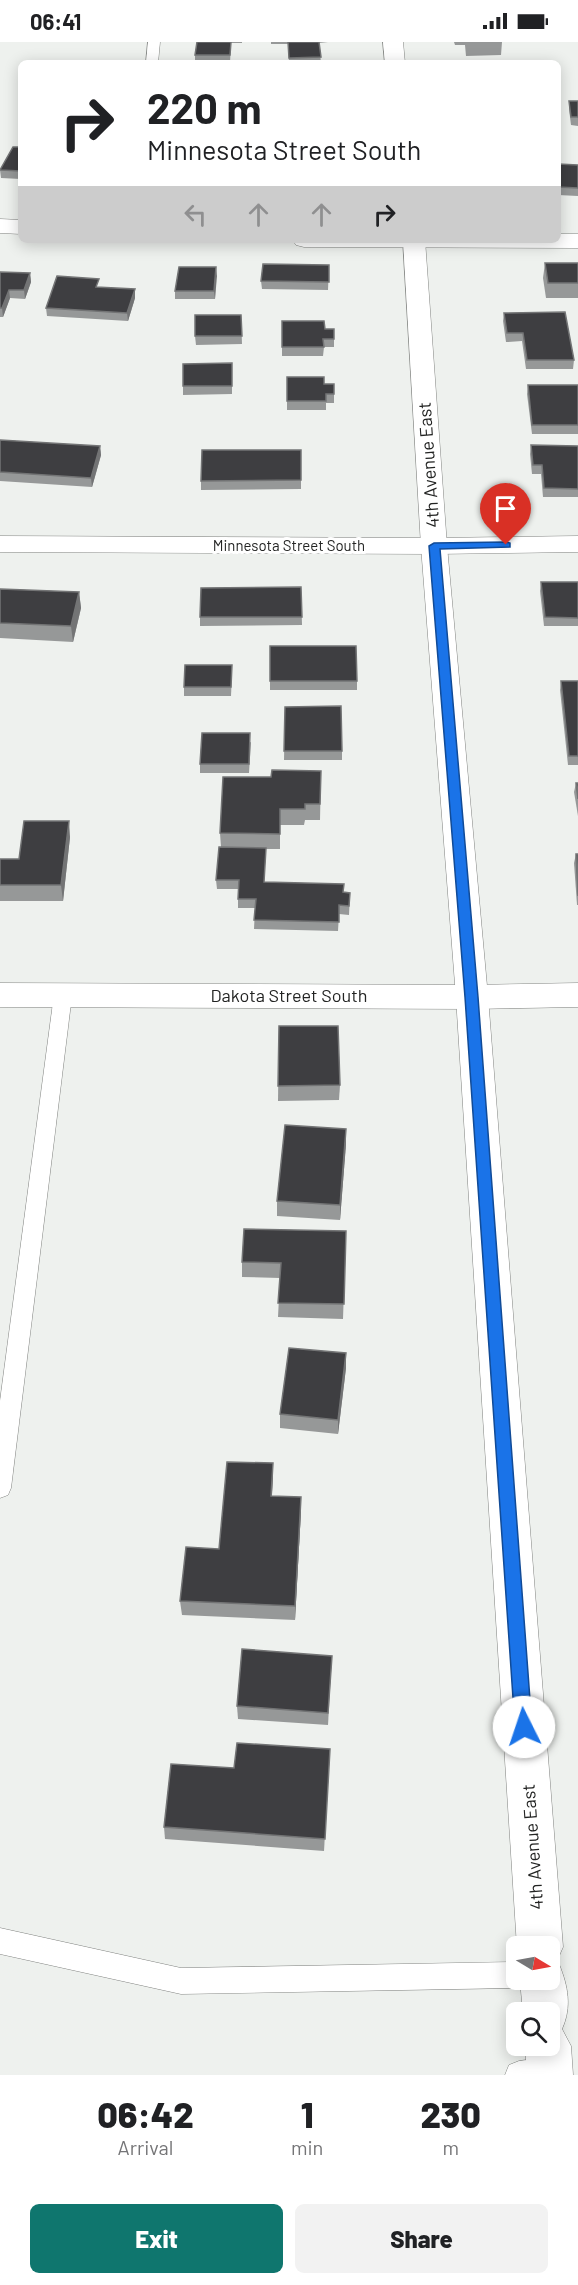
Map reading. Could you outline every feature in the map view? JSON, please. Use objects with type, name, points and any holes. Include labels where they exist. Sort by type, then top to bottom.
[{"type":"street","points":[[393,42],[395,60]]},
{"type":"street","points":[[0,226],[18,227]]},
{"type":"street","points":[[561,241],[578,241]]},
{"type":"street","name":"4th Avenue East","points":[[414,243],[434,546],[472,997],[539,1936]]},
{"type":"street","name":"Minnesota Street South","points":[[0,544],[434,546],[578,544]]},
{"type":"street","name":"Dakota Street South","points":[[0,995],[472,997],[578,995]]},
{"type":"lane","points":[[152,60],[154,42]]},
{"type":"lane","points":[[0,1488],[63,995]]},
{"type":"lane","points":[[0,1941],[181,1981],[506,1975]]},
{"type":"building","points":[[197,42],[231,42],[230,55],[195,55]]},
{"type":"building","points":[[288,42],[319,42],[321,57],[289,58]]},
{"type":"building","points":[[569,101],[578,101],[578,117],[571,117]]},
{"type":"building","points":[[13,147],[18,147],[18,171],[0,170]]},
{"type":"building","points":[[561,164],[578,165],[578,188],[561,187]]},
{"type":"building","points":[[545,263],[578,263],[578,283],[548,283]]},
{"type":"building","points":[[263,264],[329,265],[329,282],[261,281]]},
{"type":"building","points":[[179,267],[216,267],[214,291],[175,291]]},
{"type":"building","points":[[0,272],[30,273],[24,290],[9,290],[2,308],[0,308]]},
{"type":"building","points":[[57,276],[99,279],[96,287],[135,289],[127,313],[46,308]]},
{"type":"building","points":[[565,312],[574,360],[527,360],[523,333],[507,333],[504,313]]},
{"type":"building","points":[[195,315],[241,315],[242,336],[195,336]]},
{"type":"building","points":[[282,321],[324,321],[325,329],[334,329],[334,339],[323,339],[324,347],[282,347]]},
{"type":"building","points":[[232,363],[232,386],[183,386],[183,364]]},
{"type":"building","points":[[287,377],[324,377],[324,384],[334,384],[334,394],[326,394],[326,401],[287,401]]},
{"type":"building","points":[[528,385],[578,385],[578,425],[532,425]]},
{"type":"building","points":[[0,440],[100,446],[91,478],[0,472]]},
{"type":"building","points":[[531,445],[578,446],[578,489],[544,488],[542,465],[533,465]]},
{"type":"building","points":[[202,450],[301,450],[301,480],[201,481]]},
{"type":"building","points":[[541,582],[578,582],[578,618],[545,617]]},
{"type":"building","points":[[301,587],[302,617],[200,617],[201,588]]},
{"type":"building","points":[[0,589],[79,592],[71,626],[0,623]]},
{"type":"building","points":[[270,646],[356,646],[357,681],[270,681]]},
{"type":"building","points":[[185,665],[232,665],[231,687],[184,687]]},
{"type":"building","points":[[561,681],[578,681],[578,756],[569,756]]},
{"type":"building","points":[[341,706],[342,751],[284,751],[285,707]]},
{"type":"building","points":[[202,733],[250,733],[249,764],[200,764]]},
{"type":"building","points":[[272,770],[321,771],[320,804],[305,804],[305,809],[280,809],[280,834],[220,833],[223,777],[271,777]]},
{"type":"building","points":[[24,821],[69,821],[61,885],[0,885],[0,859],[19,859]]},
{"type":"building","points":[[219,847],[266,848],[264,882],[344,884],[343,892],[350,893],[349,906],[339,905],[339,922],[254,920],[256,899],[238,899],[239,880],[216,880]]},
{"type":"building","points":[[576,854],[578,854],[578,896]]},
{"type":"building","points":[[279,1026],[338,1026],[340,1085],[278,1086]]},
{"type":"building","points":[[285,1125],[346,1129],[340,1205],[277,1201]]},
{"type":"building","points":[[244,1229],[346,1231],[344,1304],[278,1303],[281,1263],[242,1262]]},
{"type":"building","points":[[289,1348],[346,1353],[338,1420],[280,1414]]},
{"type":"building","points":[[227,1462],[273,1463],[271,1496],[301,1497],[295,1606],[180,1601],[186,1547],[219,1549]]},
{"type":"building","points":[[242,1649],[332,1656],[328,1713],[237,1706]]},
{"type":"building","points":[[237,1743],[330,1749],[325,1839],[164,1827],[171,1764],[234,1768]]},
{"type":"route","points":[[506,545],[434,546],[472,997],[524,1727]]}]
